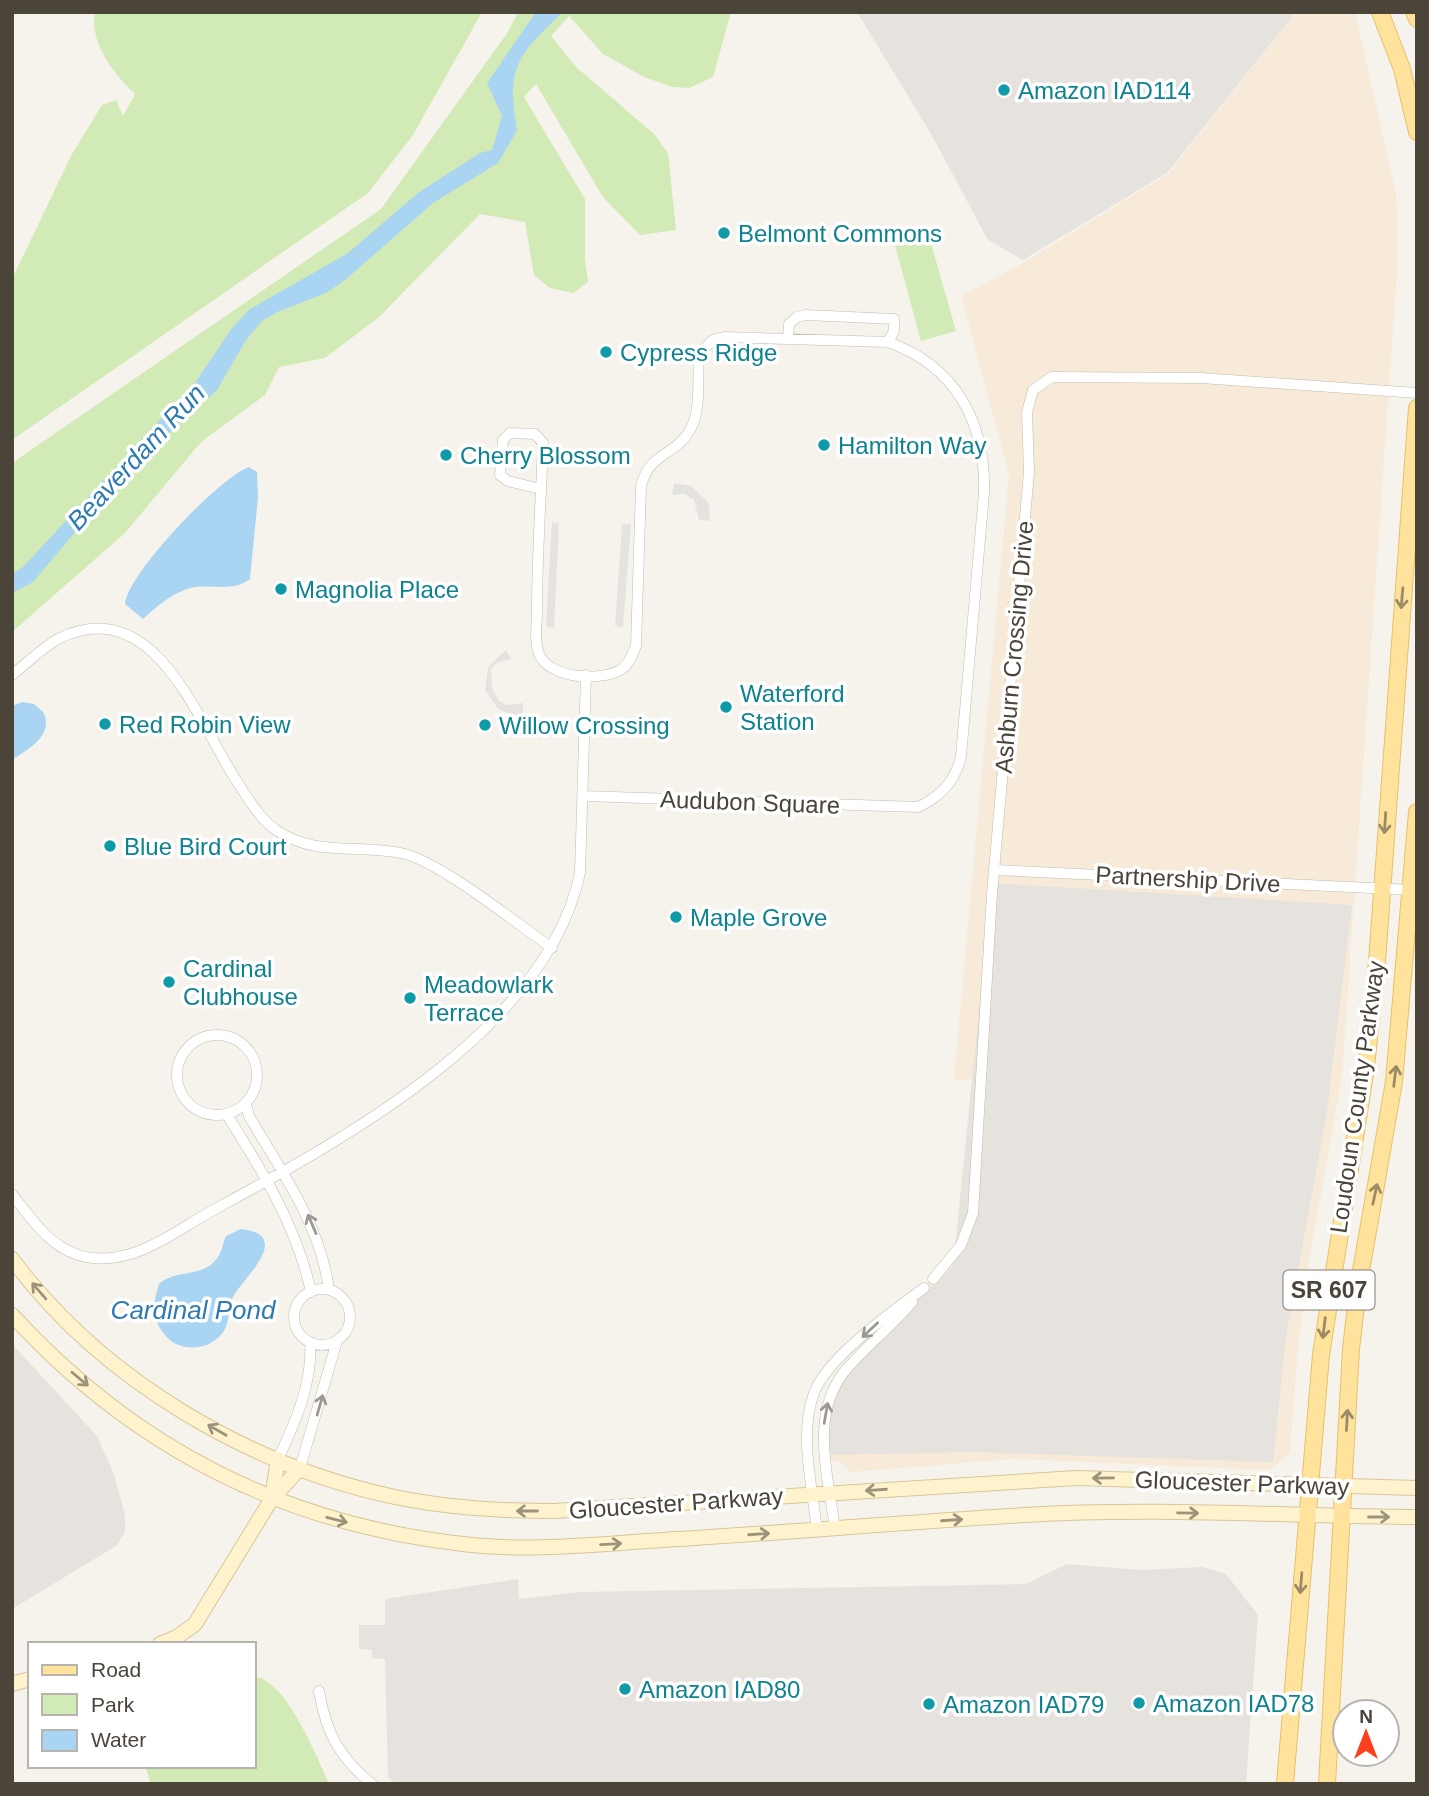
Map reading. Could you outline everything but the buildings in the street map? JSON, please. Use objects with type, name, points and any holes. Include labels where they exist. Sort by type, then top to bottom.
[{"type":"main road","points":[[1380,12],[1402,69],[1417,132]]},
{"type":"main road","points":[[1414,12],[1417,19]]},
{"type":"main road","name":"Loudoun County Parkway","points":[[1285,1784],[1326,1314],[1369,1040],[1417,408]]},
{"type":"main road","name":"Loudoun County Parkway","points":[[1327,1784],[1340,1516],[1355,1314],[1394,1082],[1414,890],[1417,812]]},
{"type":"main road","name":"Gloucester Parkway","points":[[12,1259],[56,1311],[132,1375],[226,1436],[300,1468],[393,1496],[503,1511],[622,1507],[1027,1480],[1118,1478],[1311,1487],[1417,1488]]},
{"type":"main road","name":"Gloucester Parkway","points":[[12,1315],[79,1379],[184,1457],[271,1500],[379,1530],[432,1540],[503,1547],[835,1530],[1067,1513],[1417,1517]]},
{"type":"main road","points":[[271,1500],[278,1459]]},
{"type":"main road","points":[[165,1642],[195,1624],[271,1500],[300,1468]]},
{"type":"street","points":[[541,489],[508,481],[500,475],[503,440],[510,433],[535,434],[543,443],[537,643],[540,655],[547,667],[586,675],[614,673],[630,661],[636,646],[641,486],[645,470],[690,431],[695,418],[699,354],[713,340],[724,337],[888,342],[894,331],[894,319],[806,314],[789,324],[788,338]]},
{"type":"street","name":"Audubon Square","points":[[583,796],[918,807],[944,789],[958,769],[984,484],[981,456],[970,415],[956,388],[924,357],[888,342]]},
{"type":"street","name":"Ashburn Crossing Drive","points":[[933,1279],[961,1245],[973,1213],[995,870],[1029,472],[1027,412],[1033,390],[1052,376],[1201,378],[1417,393]]},
{"type":"street","points":[[12,675],[58,640],[72,634],[98,630],[138,640],[156,652],[169,667],[241,788],[256,811],[274,829],[315,847],[377,850],[404,854],[425,862],[552,948]]},
{"type":"street","points":[[12,1194],[43,1234],[56,1243],[90,1258],[133,1255],[284,1172],[409,1092],[496,1016],[552,948],[567,915],[580,873],[586,675]]},
{"type":"street","name":"Partnership Drive","points":[[995,870],[1414,890]]},
{"type":"street","points":[[215,1035],[227,1036],[248,1049],[258,1072],[257,1083],[246,1104],[227,1115],[215,1116],[192,1108],[178,1088],[178,1063],[192,1043],[215,1035]]},
{"type":"street","points":[[246,1104],[249,1116],[305,1209],[319,1243],[329,1290]]},
{"type":"street","points":[[227,1115],[267,1182],[299,1245],[311,1292]]},
{"type":"street","points":[[817,1531],[808,1422],[815,1389],[829,1370],[875,1324],[924,1288],[890,1328],[846,1370],[831,1394],[824,1420],[835,1530]]},
{"type":"street","points":[[300,1468],[337,1341],[346,1331],[350,1311],[344,1299],[329,1290],[311,1292],[301,1299],[295,1317],[297,1329],[310,1342],[323,1345],[337,1341]]},
{"type":"street","points":[[278,1459],[306,1385],[311,1362],[310,1342]]},
{"type":"street","points":[[319,1691],[324,1721],[331,1739],[372,1784]]},
{"type":"shaded area","points":[[857,12],[1292,12],[1292,17],[1167,173],[1023,260],[988,240],[930,132]]},
{"type":"shaded area","points":[[1296,12],[1355,12],[1396,194],[1398,255],[1342,1076],[1310,1255],[1298,1346],[1290,1453],[1270,1470],[1014,1459],[851,1472],[838,1461],[823,1462],[846,1365],[961,1248],[977,1080],[954,1079],[1009,475],[961,296],[1016,267],[1168,174]]},
{"type":"shaded area","points":[[674,483],[691,486],[709,503],[710,521],[699,520],[694,500],[685,494],[672,495]]},
{"type":"shaded area","points":[[552,522],[559,523],[554,628],[546,626]]},
{"type":"shaded area","points":[[622,524],[631,524],[623,627],[615,626]]},
{"type":"shaded area","points":[[506,650],[511,659],[496,663],[491,669],[492,688],[498,700],[507,705],[523,703],[523,715],[498,709],[485,690],[488,667]]},
{"type":"shaded area","points":[[992,883],[1352,905],[1327,1112],[1286,1336],[1273,1462],[975,1452],[828,1455],[826,1414],[852,1361],[953,1267]]},
{"type":"shaded area","points":[[12,1344],[97,1436],[114,1474],[125,1516],[125,1532],[116,1546],[12,1609]]},
{"type":"shaded area","points":[[1067,1564],[1141,1570],[1202,1567],[1226,1574],[1258,1615],[1246,1784],[396,1784],[388,1777],[385,1659],[372,1658],[372,1650],[359,1649],[359,1625],[385,1625],[385,1599],[518,1579],[519,1599],[580,1592],[1026,1584]]},
{"type":"green space","points":[[95,12],[482,12],[413,135],[368,193],[12,440],[12,279],[72,154],[102,105],[116,100],[123,116],[135,94],[119,77],[99,46],[94,24]]},
{"type":"green space","points":[[518,12],[731,12],[713,77],[689,88],[672,87],[644,77],[603,54],[569,16],[551,36],[575,66],[653,133],[668,153],[676,230],[640,235],[603,197],[536,84],[524,97],[585,199],[585,259],[588,282],[573,293],[550,288],[534,275],[525,222],[480,214],[379,317],[325,358],[279,367],[265,395],[201,442],[125,533],[12,632],[12,463],[381,209],[508,32]]},
{"type":"green space","points":[[927,229],[956,331],[921,341],[893,238]]},
{"type":"green space","points":[[256,1678],[266,1681],[277,1690],[288,1704],[309,1739],[329,1784],[151,1784],[144,1768],[256,1768]]},
{"type":"water","name":"Beaverdam Run","points":[[536,12],[563,12],[535,40],[519,64],[513,91],[517,130],[498,163],[433,203],[345,280],[326,293],[277,312],[262,321],[246,340],[217,390],[178,424],[82,524],[33,582],[12,593],[12,574],[23,567],[197,380],[232,328],[250,309],[348,253],[418,193],[480,153],[492,150],[502,116],[487,83]]},
{"type":"water","points":[[249,467],[257,472],[258,497],[250,579],[236,586],[190,588],[165,601],[143,619],[125,604],[141,571],[198,507],[218,488]]},
{"type":"water","points":[[22,702],[34,704],[43,712],[45,728],[38,740],[12,760],[12,706]]},
{"type":"water","name":"Cardinal Pond","points":[[241,1229],[257,1233],[264,1240],[265,1248],[254,1269],[233,1297],[225,1329],[213,1342],[205,1346],[187,1347],[171,1341],[160,1329],[155,1317],[155,1298],[159,1284],[166,1279],[212,1264],[219,1255],[226,1236]]},
{"type":"place","name":"Amazon IAD114","points":[[1004,90]]},
{"type":"place","name":"Belmont Commons","points":[[724,233]]},
{"type":"place","name":"Cypress Ridge","points":[[606,352]]},
{"type":"place","name":"Hamilton Way","points":[[824,445]]},
{"type":"place","name":"Cherry Blossom","points":[[446,455]]},
{"type":"place","name":"Magnolia Place","points":[[281,589]]},
{"type":"place","name":"Waterford Station","points":[[726,707]]},
{"type":"place","name":"Red Robin View","points":[[105,724]]},
{"type":"place","name":"Willow Crossing","points":[[485,725]]},
{"type":"place","name":"Blue Bird Court","points":[[110,846]]},
{"type":"place","name":"Maple Grove","points":[[676,917]]},
{"type":"place","name":"Cardinal Clubhouse","points":[[169,982]]},
{"type":"place","name":"Meadowlark Terrace","points":[[410,998]]},
{"type":"place","name":"Amazon IAD80","points":[[625,1689]]},
{"type":"place","name":"Amazon IAD78","points":[[1139,1703]]},
{"type":"place","name":"Amazon IAD79","points":[[929,1704]]}]
